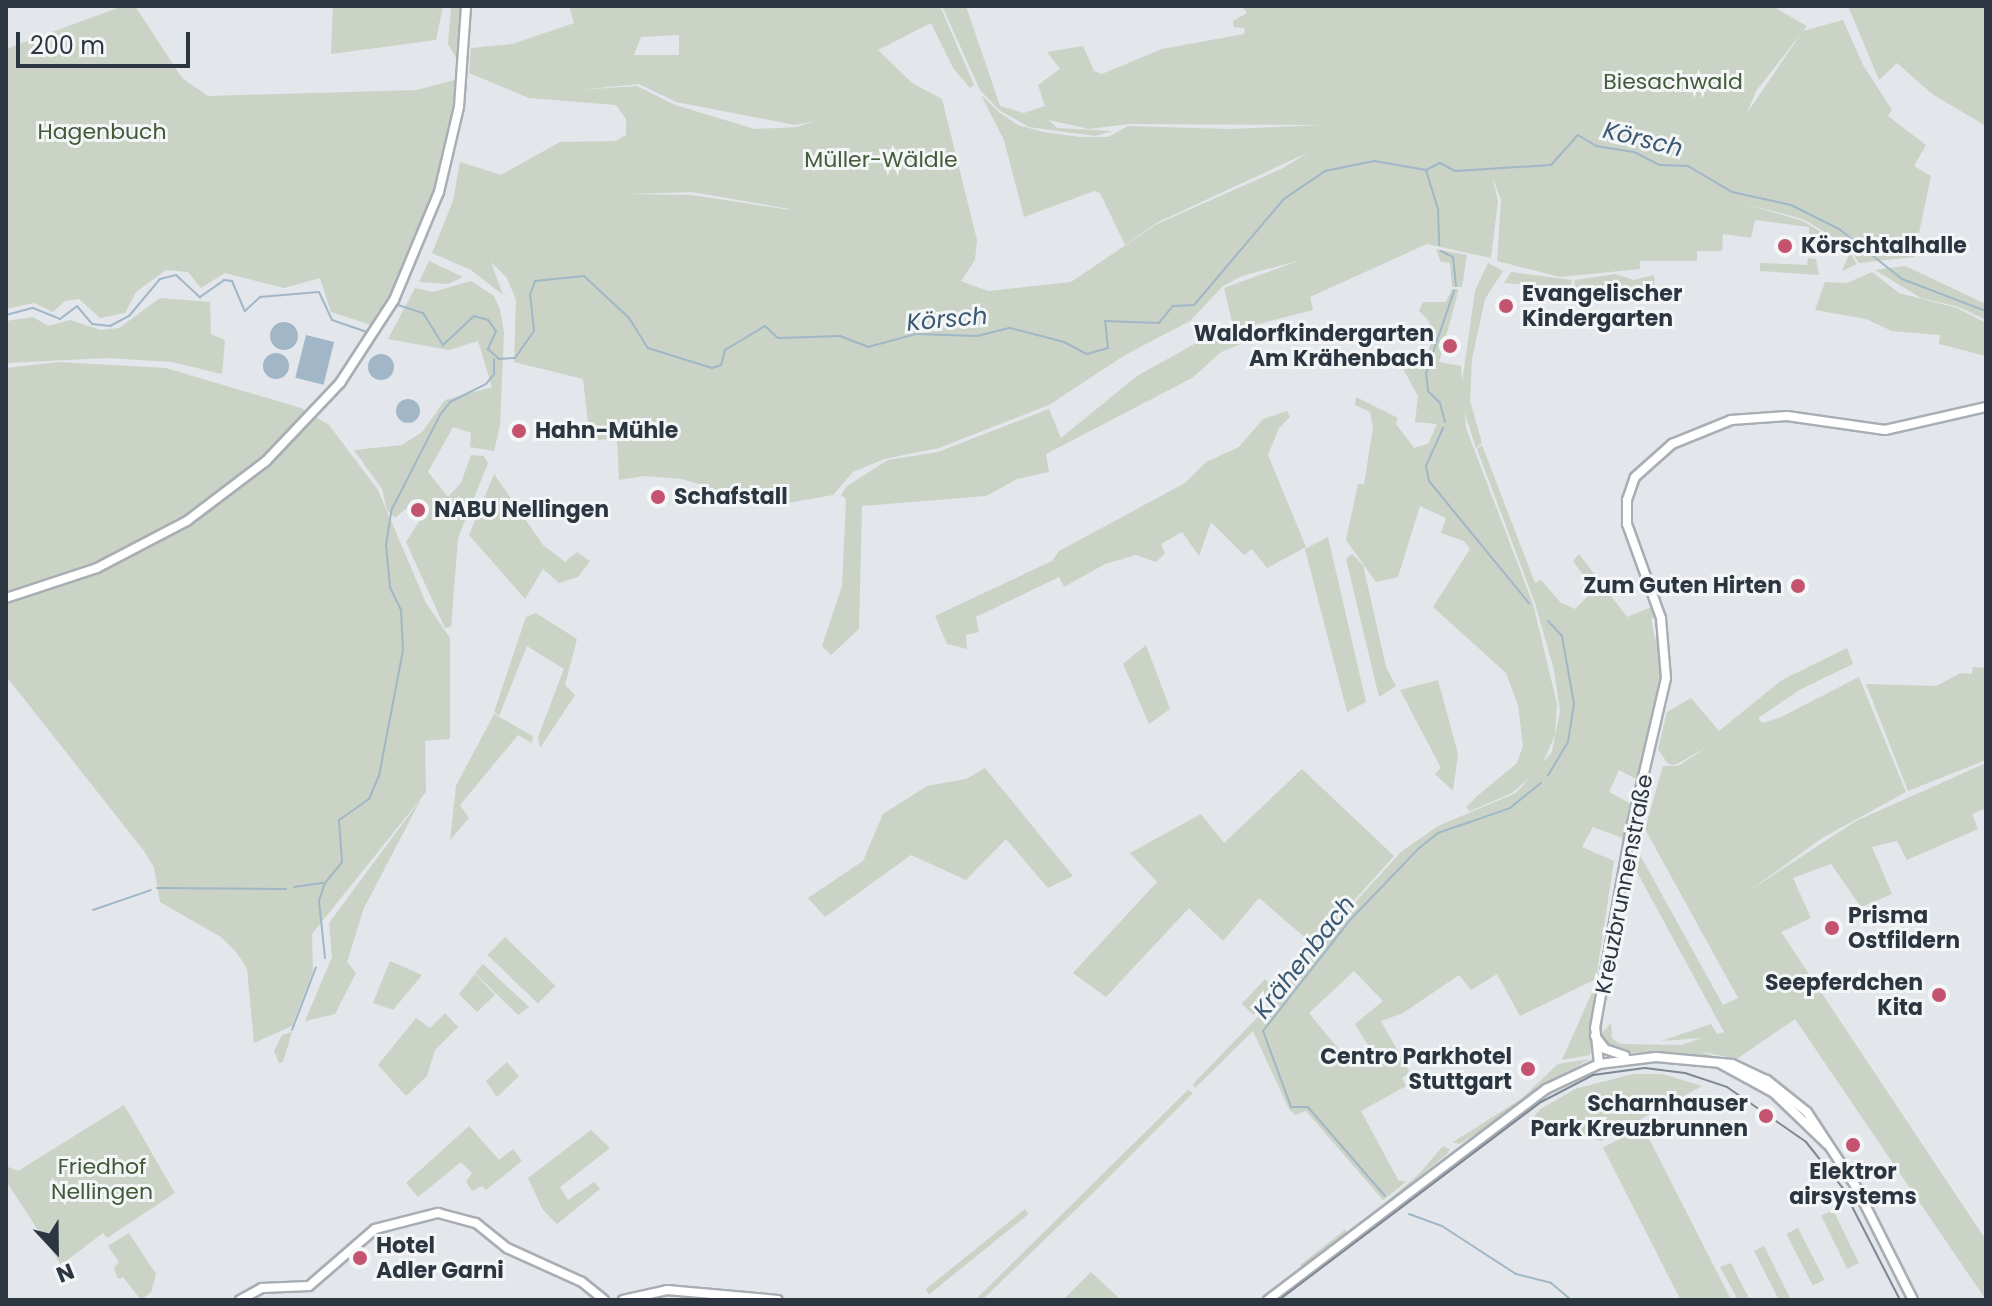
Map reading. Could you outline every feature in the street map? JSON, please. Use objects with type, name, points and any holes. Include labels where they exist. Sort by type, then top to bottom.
[{"type":"main road","points":[[6,598],[72,577],[148,542],[206,509],[274,454],[329,396],[379,325],[415,257],[447,167],[463,80],[466,10]]},
{"type":"main road","name":"Kreuzbrunnenstraße","points":[[1599,1064],[1594,1033],[1630,833],[1663,703],[1667,662],[1662,621],[1627,520],[1631,487],[1649,461],[1686,437],[1741,418],[1792,417],[1885,430],[1986,407]]},
{"type":"main road","points":[[1594,1033],[1605,1049],[1634,1058],[1721,1064],[1774,1093],[1831,1146],[1913,1300]]},
{"type":"main road","points":[[1268,1300],[1504,1117],[1556,1083],[1599,1064],[1634,1058]]},
{"type":"main road","points":[[240,1300],[262,1288],[309,1286],[355,1244],[398,1220],[438,1213],[479,1225],[515,1253],[585,1284],[604,1300]]},
{"type":"main road","points":[[623,1300],[667,1290],[778,1300]]},
{"type":"green space","name":"Hagenbuch","points":[[123,6],[135,6],[182,78],[208,96],[417,90],[458,79],[442,171],[410,265],[394,299],[377,312],[374,326],[331,312],[320,278],[284,288],[225,273],[201,288],[188,272],[166,270],[136,292],[125,313],[100,318],[79,299],[65,301],[53,312],[34,303],[6,309],[6,49]]},
{"type":"green space","points":[[333,6],[443,6],[436,40],[331,54]]},
{"type":"green space","points":[[451,6],[461,6],[459,63],[448,44]]},
{"type":"green space","points":[[569,6],[940,6],[974,85],[970,88],[953,68],[931,23],[878,50],[912,83],[942,99],[977,240],[975,260],[961,281],[988,291],[1071,282],[1157,224],[1283,168],[1309,152],[1158,222],[1125,245],[1100,193],[1094,191],[1024,217],[1004,140],[981,95],[1000,113],[1018,125],[1080,137],[1108,137],[1128,126],[1229,129],[1322,125],[1129,124],[1089,129],[1049,120],[1057,128],[1112,131],[1095,136],[1029,127],[999,110],[980,90],[942,6],[966,6],[1000,106],[1024,113],[1045,106],[1038,85],[1060,69],[1047,52],[1083,46],[1094,71],[1102,74],[1162,49],[1244,34],[1245,28],[1234,27],[1233,21],[1247,13],[1242,6],[1772,6],[1807,26],[1803,31],[1843,20],[1863,65],[1892,110],[1888,116],[1926,145],[1914,166],[1931,176],[1914,257],[1859,263],[1849,247],[1803,219],[1741,203],[1803,221],[1847,248],[1857,264],[1842,271],[1849,254],[1831,248],[1831,242],[1809,240],[1809,227],[1755,220],[1751,238],[1723,234],[1722,251],[1697,251],[1697,261],[1640,261],[1640,269],[1560,277],[1497,261],[1501,200],[1492,175],[1498,201],[1491,258],[1427,244],[1310,297],[1313,310],[1234,330],[1224,288],[1301,260],[1242,276],[1223,286],[1190,321],[1125,355],[1049,405],[939,448],[884,459],[853,472],[833,495],[771,506],[682,479],[644,476],[619,480],[617,439],[590,440],[583,379],[514,362],[516,300],[507,278],[491,262],[503,295],[471,270],[432,253],[453,201],[460,162],[501,175],[560,142],[616,141],[626,135],[626,119],[616,105],[529,98],[469,73],[471,48],[512,44],[574,23]],"holes":[[[1802,32],[1747,113],[1756,91]],[[679,35],[679,55],[634,55],[641,37]],[[639,84],[676,102],[795,125],[814,121],[797,127],[755,129],[675,105],[637,86],[578,90]],[[692,192],[791,210],[691,195],[627,194]]]},
{"type":"green space","points":[[1848,6],[1986,6],[1986,126],[1932,94],[1897,63],[1879,80]]},
{"type":"green space","points":[[1436,249],[1467,255],[1462,287],[1452,287],[1450,263],[1441,262]]},
{"type":"green space","points":[[1808,258],[1816,259],[1819,275],[1760,271],[1760,263],[1807,265]]},
{"type":"green space","points":[[429,261],[463,277],[448,284],[419,282]]},
{"type":"green space","points":[[1488,263],[1503,271],[1485,299],[1472,359],[1470,401],[1482,443],[1476,448],[1463,407],[1462,383],[1475,291]]},
{"type":"green space","points":[[1905,266],[1986,304],[1986,320],[1959,307],[1921,298],[1875,270]]},
{"type":"green space","points":[[1511,272],[1572,280],[1569,295],[1549,286],[1504,283]]},
{"type":"green space","points":[[1872,272],[1899,293],[1957,308],[1986,323],[1986,356],[1939,344],[1940,335],[1892,331],[1866,319],[1815,310],[1825,282],[1847,283]]},
{"type":"green space","points":[[1615,274],[1634,280],[1654,275],[1655,288],[1570,302],[1575,280]]},
{"type":"green space","points":[[471,281],[494,296],[500,309],[504,333],[500,426],[494,451],[470,447],[471,433],[453,427],[428,472],[448,497],[461,483],[471,455],[484,456],[488,463],[458,538],[451,627],[445,628],[406,542],[429,506],[423,500],[415,501],[395,518],[387,510],[382,489],[354,450],[402,445],[422,432],[445,400],[492,387],[478,341],[449,350],[388,339],[415,288],[433,292]]},
{"type":"green space","points":[[1452,289],[1458,289],[1457,296],[1439,362],[1461,366],[1466,428],[1533,604],[1557,704],[1555,735],[1541,767],[1512,793],[1470,811],[1466,807],[1517,763],[1523,746],[1518,705],[1506,673],[1433,607],[1470,549],[1464,541],[1441,533],[1446,518],[1420,506],[1398,577],[1376,582],[1346,540],[1358,484],[1364,484],[1373,428],[1370,412],[1355,405],[1356,397],[1398,418],[1396,424],[1414,448],[1428,444],[1437,424],[1415,422],[1418,396],[1402,367],[1427,353],[1431,344],[1429,321],[1419,311],[1423,302],[1446,302]]},
{"type":"green space","points":[[160,298],[210,302],[211,334],[225,340],[222,374],[172,362],[107,358],[6,363],[6,321],[33,317],[48,326],[70,320],[101,330],[119,328]]},
{"type":"green space","points":[[1225,327],[1246,331],[1248,341],[1221,352],[1192,378],[1046,454],[1049,472],[1017,479],[986,496],[862,506],[859,629],[831,655],[822,646],[842,586],[846,499],[841,495],[847,486],[888,460],[938,452],[1049,409],[1061,438],[1137,376]]},
{"type":"green space","points":[[59,362],[166,368],[301,408],[329,425],[378,490],[426,603],[450,638],[450,739],[425,741],[426,792],[312,934],[313,971],[292,1026],[254,1043],[247,969],[237,953],[221,937],[160,902],[154,867],[144,851],[6,676],[6,602],[80,579],[198,522],[175,521],[96,562],[6,591],[6,368]]},
{"type":"green space","points":[[1287,411],[1290,417],[1279,428],[1268,455],[1306,547],[1267,568],[1252,549],[1244,555],[1211,522],[1199,556],[1182,532],[1161,544],[1165,553],[1156,562],[1136,555],[1105,564],[1064,587],[1059,577],[976,617],[979,632],[966,635],[967,649],[947,644],[935,616],[1052,561],[1059,551],[1185,483],[1206,462],[1239,447],[1263,419]]},
{"type":"green space","points":[[1482,445],[1535,583],[1541,580],[1561,603],[1575,609],[1588,596],[1580,589],[1588,582],[1573,561],[1579,554],[1627,617],[1654,606],[1656,617],[1651,619],[1655,639],[1659,638],[1663,677],[1641,774],[1636,779],[1619,770],[1609,792],[1633,805],[1623,853],[1622,838],[1593,827],[1582,847],[1614,861],[1596,979],[1520,1016],[1497,974],[1471,990],[1459,975],[1403,1013],[1381,1021],[1410,1073],[1402,1078],[1406,1086],[1361,1111],[1398,1180],[1406,1182],[1383,1200],[1306,1111],[1295,1115],[1289,1109],[1253,1031],[1195,1088],[1193,1084],[1279,995],[1325,935],[1401,852],[1438,826],[1516,793],[1552,752],[1560,711],[1554,670],[1535,603],[1477,449]],"holes":[[[1354,971],[1383,1001],[1355,1024],[1372,1052],[1353,1067],[1309,1013]]]},
{"type":"green space","points":[[494,474],[543,545],[565,562],[577,552],[590,561],[578,577],[559,583],[543,569],[525,599],[469,535]]},
{"type":"green space","points":[[1328,537],[1366,702],[1347,712],[1305,549]]},
{"type":"green space","points":[[1352,554],[1363,565],[1386,667],[1396,686],[1379,697],[1346,559]]},
{"type":"green space","points":[[536,613],[577,639],[565,685],[575,695],[540,748],[538,737],[564,669],[527,646],[499,716],[494,712],[526,617]]},
{"type":"green space","points":[[1146,645],[1170,709],[1149,724],[1123,664]]},
{"type":"green space","points":[[1847,648],[1853,664],[1801,689],[1758,718],[1762,723],[1779,718],[1859,677],[1906,792],[1822,838],[1749,891],[1856,821],[1986,763],[1986,808],[1972,814],[1978,829],[1907,860],[1897,841],[1872,847],[1892,894],[1861,907],[1831,864],[1793,878],[1811,918],[1781,932],[1986,1240],[1986,1300],[1795,1019],[1737,1059],[1699,1051],[1734,1063],[1706,1056],[1624,1052],[1608,1048],[1599,1036],[1603,1014],[1602,1033],[1611,1023],[1612,1038],[1620,1044],[1682,1045],[1702,1038],[1661,1041],[1711,1024],[1717,1034],[1724,1032],[1637,872],[1640,855],[1723,1005],[1738,998],[1645,829],[1663,766],[1678,766],[1709,746],[1675,765],[1668,764],[1658,749],[1667,712],[1691,698],[1719,731],[1782,680]]},
{"type":"green space","points":[[1973,667],[1986,668],[1986,760],[1908,791],[1866,684],[1936,686],[1961,673],[1972,674]]},
{"type":"green space","points":[[1438,680],[1458,754],[1453,791],[1435,774],[1441,768],[1400,690]]},
{"type":"green space","points":[[494,714],[533,736],[532,743],[518,735],[460,805],[469,818],[450,840],[456,786]]},
{"type":"green space","points":[[985,768],[1073,876],[1048,888],[1006,839],[966,880],[911,855],[825,917],[808,898],[863,861],[883,814],[927,786],[966,779]]},
{"type":"green space","points":[[1302,769],[1394,856],[1314,945],[1259,898],[1223,941],[1189,908],[1106,997],[1073,973],[1157,882],[1130,853],[1201,814],[1224,843]]},
{"type":"green space","points":[[421,799],[364,908],[347,962],[356,973],[335,1014],[305,1021],[332,957],[329,923]]},
{"type":"green space","points":[[505,937],[555,986],[538,1004],[488,955]]},
{"type":"green space","points":[[390,961],[422,975],[393,1010],[373,1003]]},
{"type":"green space","points":[[483,964],[529,1007],[518,1015],[475,973]]},
{"type":"green space","points":[[475,974],[495,995],[477,1012],[459,994]]},
{"type":"green space","points":[[1265,979],[1277,990],[1254,1015],[1242,1004]]},
{"type":"green space","points":[[1599,988],[1590,1055],[1562,1060],[1593,990]]},
{"type":"green space","points":[[445,1013],[458,1027],[435,1050],[427,1076],[406,1096],[378,1065],[416,1018],[430,1028]]},
{"type":"green space","points":[[292,1032],[283,1062],[279,1063],[274,1051],[282,1035]]},
{"type":"green space","points":[[1589,1059],[1460,1144],[1453,1142],[1521,1099],[1558,1064]]},
{"type":"green space","points":[[507,1062],[519,1076],[497,1097],[486,1081]]},
{"type":"green space","points":[[1633,1074],[1662,1074],[1702,1086],[1601,1141],[1532,1120],[1539,1110],[1575,1089]]},
{"type":"green space","points":[[1188,1090],[1193,1093],[1095,1191],[982,1300],[975,1300]]},
{"type":"green space","name":"Friedhof Nellingen","points":[[124,1105],[175,1193],[107,1238],[103,1233],[61,1265],[6,1181],[6,1166],[18,1171]]},
{"type":"green space","points":[[469,1126],[499,1160],[513,1149],[522,1161],[486,1190],[482,1186],[472,1191],[466,1181],[472,1173],[461,1162],[418,1197],[406,1183]]},
{"type":"green space","points":[[1643,1127],[1731,1300],[1681,1300],[1603,1147]]},
{"type":"green space","points":[[591,1130],[610,1148],[560,1187],[568,1200],[594,1182],[600,1189],[557,1224],[543,1210],[528,1178]]},
{"type":"green space","points":[[1443,1146],[1450,1149],[1447,1154],[1357,1227],[1420,1173]]},
{"type":"green space","points":[[1025,1209],[1029,1214],[929,1294],[926,1290]]},
{"type":"green space","points":[[1833,1210],[1859,1263],[1847,1269],[1821,1216]]},
{"type":"green space","points":[[1798,1228],[1824,1280],[1813,1286],[1786,1234]]},
{"type":"green space","points":[[1346,1229],[1346,1236],[1304,1270],[1300,1265]]},
{"type":"green space","points":[[129,1233],[156,1274],[151,1292],[141,1300],[123,1277],[118,1279],[114,1268],[119,1262],[108,1246]]},
{"type":"green space","points":[[1764,1246],[1790,1298],[1786,1300],[1779,1300],[1754,1251]]},
{"type":"green space","points":[[1731,1263],[1750,1300],[1738,1300],[1720,1267]]},
{"type":"green space","points":[[1091,1272],[1121,1300],[1063,1300]]},
{"type":"water","points":[[284,322],[294,326],[298,336],[294,346],[284,350],[274,346],[270,336],[274,326]]},
{"type":"water","points":[[306,335],[334,342],[323,385],[295,378]]},
{"type":"water","points":[[276,353],[285,357],[289,366],[285,375],[276,379],[267,375],[263,366],[267,357]]},
{"type":"water","points":[[381,354],[390,358],[394,367],[390,376],[381,380],[372,376],[368,367],[372,358]]},
{"type":"water","points":[[408,399],[416,403],[420,411],[416,419],[408,423],[400,419],[396,411],[400,403]]},
{"type":"waterway","name":"Körsch","points":[[395,304],[423,313],[443,345],[474,316],[488,320],[496,331],[488,349],[499,359],[515,358],[534,331],[530,295],[535,281],[584,276],[629,318],[648,348],[712,368],[721,365],[725,350],[765,326],[778,338],[840,336],[868,347],[916,334],[977,336],[1010,328],[1064,342],[1087,354],[1108,348],[1105,321],[1159,323],[1173,306],[1194,305],[1284,199],[1325,171],[1374,161],[1426,170],[1440,163],[1455,171],[1551,165],[1578,135],[1596,146],[1634,152],[1660,165],[1688,166],[1732,192],[1791,205],[1839,229],[1902,279],[1986,311]]},
{"type":"waterway","name":"Krähenbach","points":[[1426,170],[1438,209],[1439,245]]},
{"type":"waterway","name":"Krähenbach","points":[[1441,251],[1453,257],[1456,286]]},
{"type":"waterway","name":"Körsch","points":[[6,315],[33,308],[60,319],[77,306],[92,324],[110,326],[129,316],[160,279],[176,275],[200,297],[224,280],[232,281],[245,311],[260,297],[319,292],[332,320],[370,333]]},
{"type":"waterway","name":"Krähenbach","points":[[1445,422],[1440,403],[1428,391],[1426,373],[1454,291]]},
{"type":"waterway","points":[[325,958],[319,901],[325,883],[342,862],[339,820],[369,799],[379,776],[403,650],[401,610],[390,587],[386,545],[392,509],[440,415],[450,402],[486,384],[494,374],[494,359]]},
{"type":"waterway","name":"Krähenbach","points":[[1443,428],[1426,466],[1429,481],[1529,603]]},
{"type":"waterway","name":"Krähenbach","points":[[1548,621],[1562,636],[1574,704],[1568,742],[1548,775]]},
{"type":"waterway","name":"Krähenbach","points":[[1385,1196],[1308,1107],[1291,1107],[1263,1031],[1350,920],[1419,848],[1438,833],[1510,808],[1541,783]]},
{"type":"waterway","points":[[294,887],[324,883]]},
{"type":"waterway","points":[[157,888],[286,889]]},
{"type":"waterway","points":[[93,910],[151,890]]},
{"type":"waterway","points":[[292,1030],[316,967]]},
{"type":"waterway","name":"Krähenbach","points":[[1409,1214],[1442,1226],[1516,1274],[1551,1283],[1571,1300]]},
{"type":"tram line","points":[[1279,1300],[1541,1102],[1593,1075],[1645,1068],[1685,1073],[1727,1087],[1806,1142],[1842,1187],[1900,1300]]},
{"type":"place","name":"Körschtalhalle","points":[[1785,246]]},
{"type":"place","name":"Evangelischer Kindergarten","points":[[1506,306]]},
{"type":"place","name":"Waldorfkindergarten Am Krähenbach","points":[[1450,346]]},
{"type":"place","name":"Hahn-Mühle","points":[[519,431]]},
{"type":"place","name":"Schafstall","points":[[658,497]]},
{"type":"place","name":"NABU Nellingen","points":[[418,510]]},
{"type":"place","name":"Zum Guten Hirten","points":[[1798,586]]},
{"type":"place","name":"Prisma Ostfildern","points":[[1832,928]]},
{"type":"place","name":"Seepferdchen Kita","points":[[1939,995]]},
{"type":"place","name":"Centro Parkhotel Stuttgart","points":[[1528,1069]]},
{"type":"place","name":"Scharnhauser Park Kreuzbrunnen","points":[[1766,1116]]},
{"type":"place","name":"Elektror airsystems","points":[[1853,1145]]},
{"type":"place","name":"Hotel Adler Garni","points":[[360,1258]]},
{"type":"park label","name":"Biesachwald","points":[[1673,82]]},
{"type":"park label","name":"Müller-Wäldle","points":[[881,160]]}]
